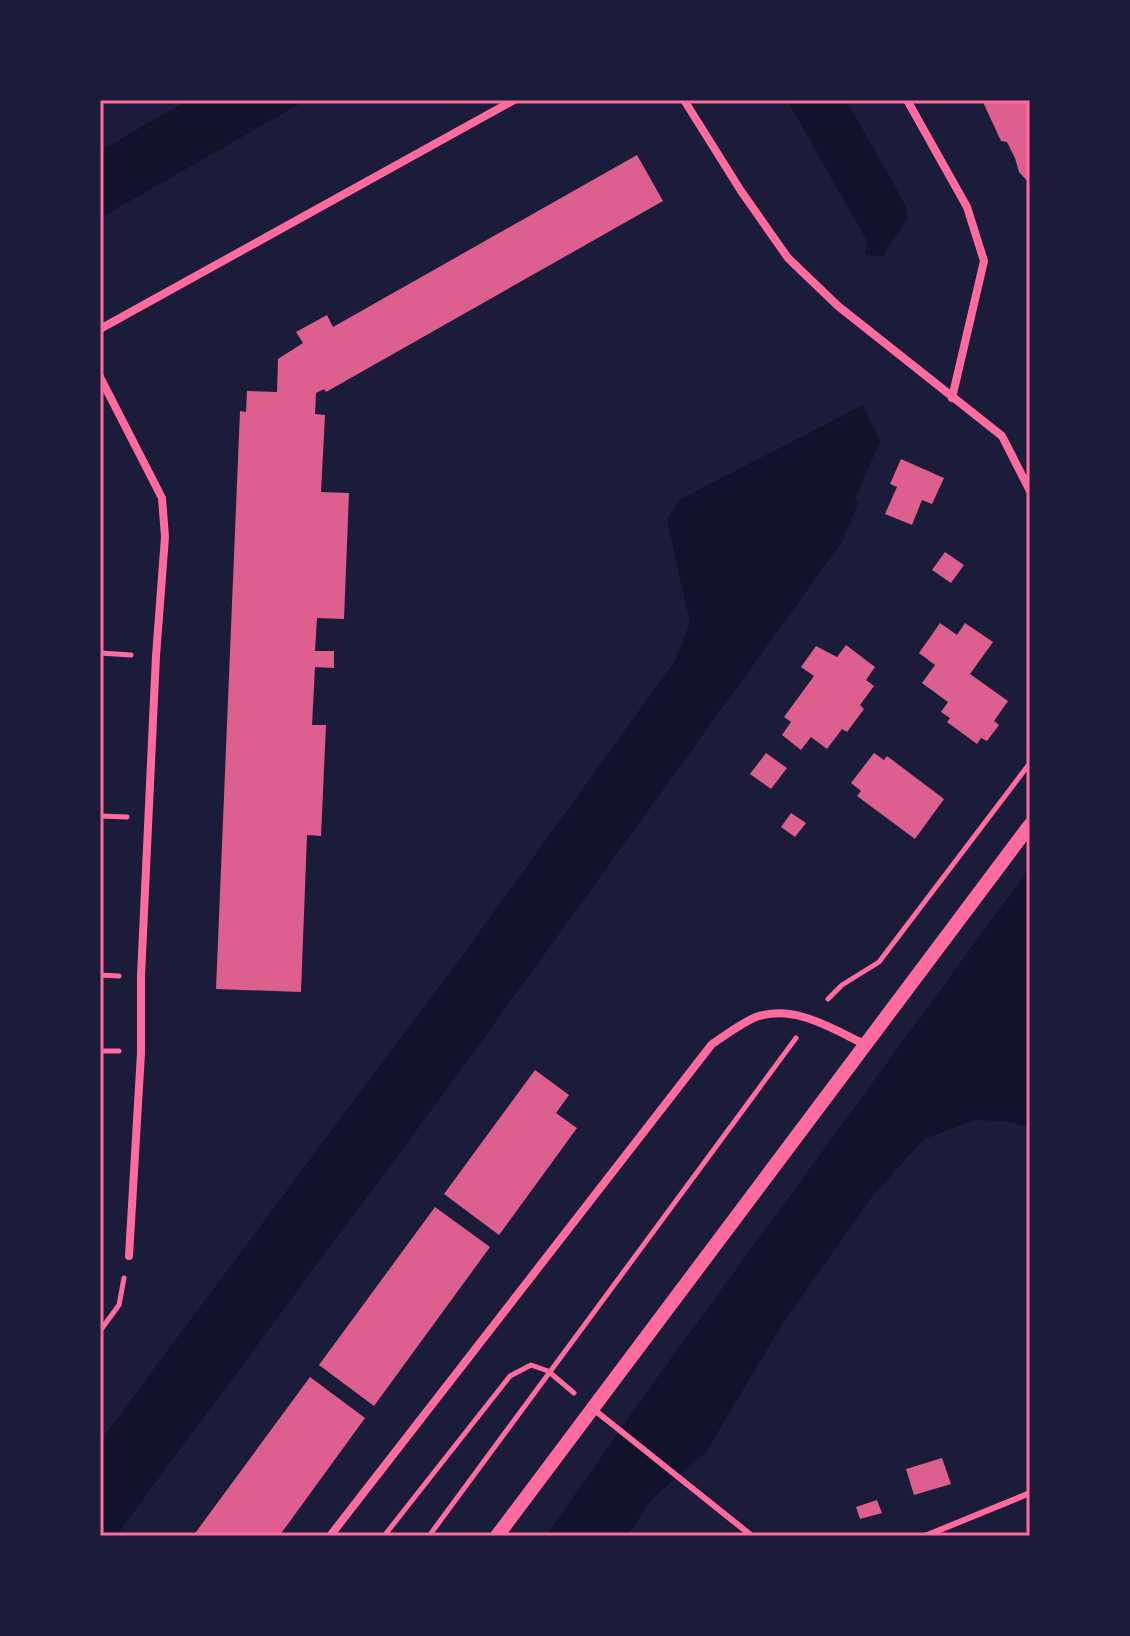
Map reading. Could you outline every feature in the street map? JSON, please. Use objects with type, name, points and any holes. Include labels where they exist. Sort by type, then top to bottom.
[{"type":"street","points":[[100,329],[514,100]]},
{"type":"street","points":[[684,100],[741,191],[788,258],[838,306],[1002,436],[1028,488]]},
{"type":"street","points":[[907,100],[967,207],[984,261],[952,398]]},
{"type":"street","points":[[100,377],[162,498],[165,537],[156,656],[141,976],[141,1053],[129,1256]]},
{"type":"street","points":[[497,1536],[1030,825]]},
{"type":"street","points":[[330,1536],[712,1044],[754,1017],[776,1013],[810,1018],[864,1044]]},
{"type":"lane","points":[[592,1408],[751,1536]]},
{"type":"lane","points":[[925,1536],[1030,1493]]},
{"type":"path","points":[[429,1536],[810,1018],[842,985],[879,962],[1030,763]]},
{"type":"path","points":[[100,1331],[119,1305],[129,1256]]},
{"type":"path","points":[[384,1536],[510,1376],[531,1365],[548,1371]]},
{"type":"shaded area","points":[[188,100],[306,100],[100,218],[100,151]]},
{"type":"shaded area","points":[[787,100],[846,100],[906,206],[905,222],[885,256],[865,255],[867,241]]},
{"type":"shaded area","points":[[863,405],[880,441],[855,499],[859,501],[842,542],[452,1082],[116,1536],[100,1536],[100,1441],[459,960],[675,661],[690,623],[667,520],[679,500]]},
{"type":"shaded area","points":[[1030,867],[1030,1127],[1004,1121],[975,1120],[924,1139],[871,1198],[781,1326],[706,1452],[653,1498],[627,1536],[546,1536],[648,1390]]},
{"type":"building","points":[[982,100],[1030,100],[1030,184],[1019,172],[1007,142],[1001,141]]},
{"type":"building","points":[[637,155],[663,201],[326,392],[324,389],[316,393],[315,414],[325,415],[321,492],[349,493],[344,619],[317,618],[315,651],[334,651],[334,668],[315,667],[312,725],[326,725],[321,836],[307,835],[301,992],[216,989],[240,411],[246,412],[247,391],[277,392],[278,359],[303,343],[296,332],[327,315],[333,327]]},
{"type":"building","points":[[901,459],[944,478],[932,504],[922,500],[912,525],[885,514],[897,487],[890,484]]},
{"type":"building","points":[[945,552],[964,565],[951,583],[932,570]]},
{"type":"building","points":[[940,623],[957,635],[965,623],[993,642],[970,674],[1008,701],[994,721],[999,725],[987,741],[981,738],[977,744],[947,722],[950,718],[941,712],[948,702],[922,683],[935,665],[919,653]]},
{"type":"building","points":[[846,645],[875,667],[866,680],[874,686],[860,705],[864,709],[847,732],[842,729],[827,749],[811,737],[801,750],[782,735],[791,722],[784,717],[814,676],[801,667],[816,646],[837,657]]},
{"type":"building","points":[[766,753],[787,768],[771,789],[750,774]]},
{"type":"building","points":[[874,753],[884,760],[887,756],[944,799],[915,839],[857,796],[861,791],[851,783]]},
{"type":"building","points":[[791,813],[806,823],[795,837],[781,827]]},
{"type":"building","points":[[535,1070],[569,1095],[556,1113],[577,1128],[499,1235],[444,1194]]},
{"type":"building","points":[[435,1207],[490,1247],[374,1406],[319,1365]]},
{"type":"building","points":[[310,1377],[365,1418],[288,1524],[279,1536],[193,1536]]},
{"type":"building","points":[[942,1458],[951,1484],[914,1495],[906,1469]]},
{"type":"building","points":[[877,1500],[882,1513],[860,1519],[856,1507]]}]
